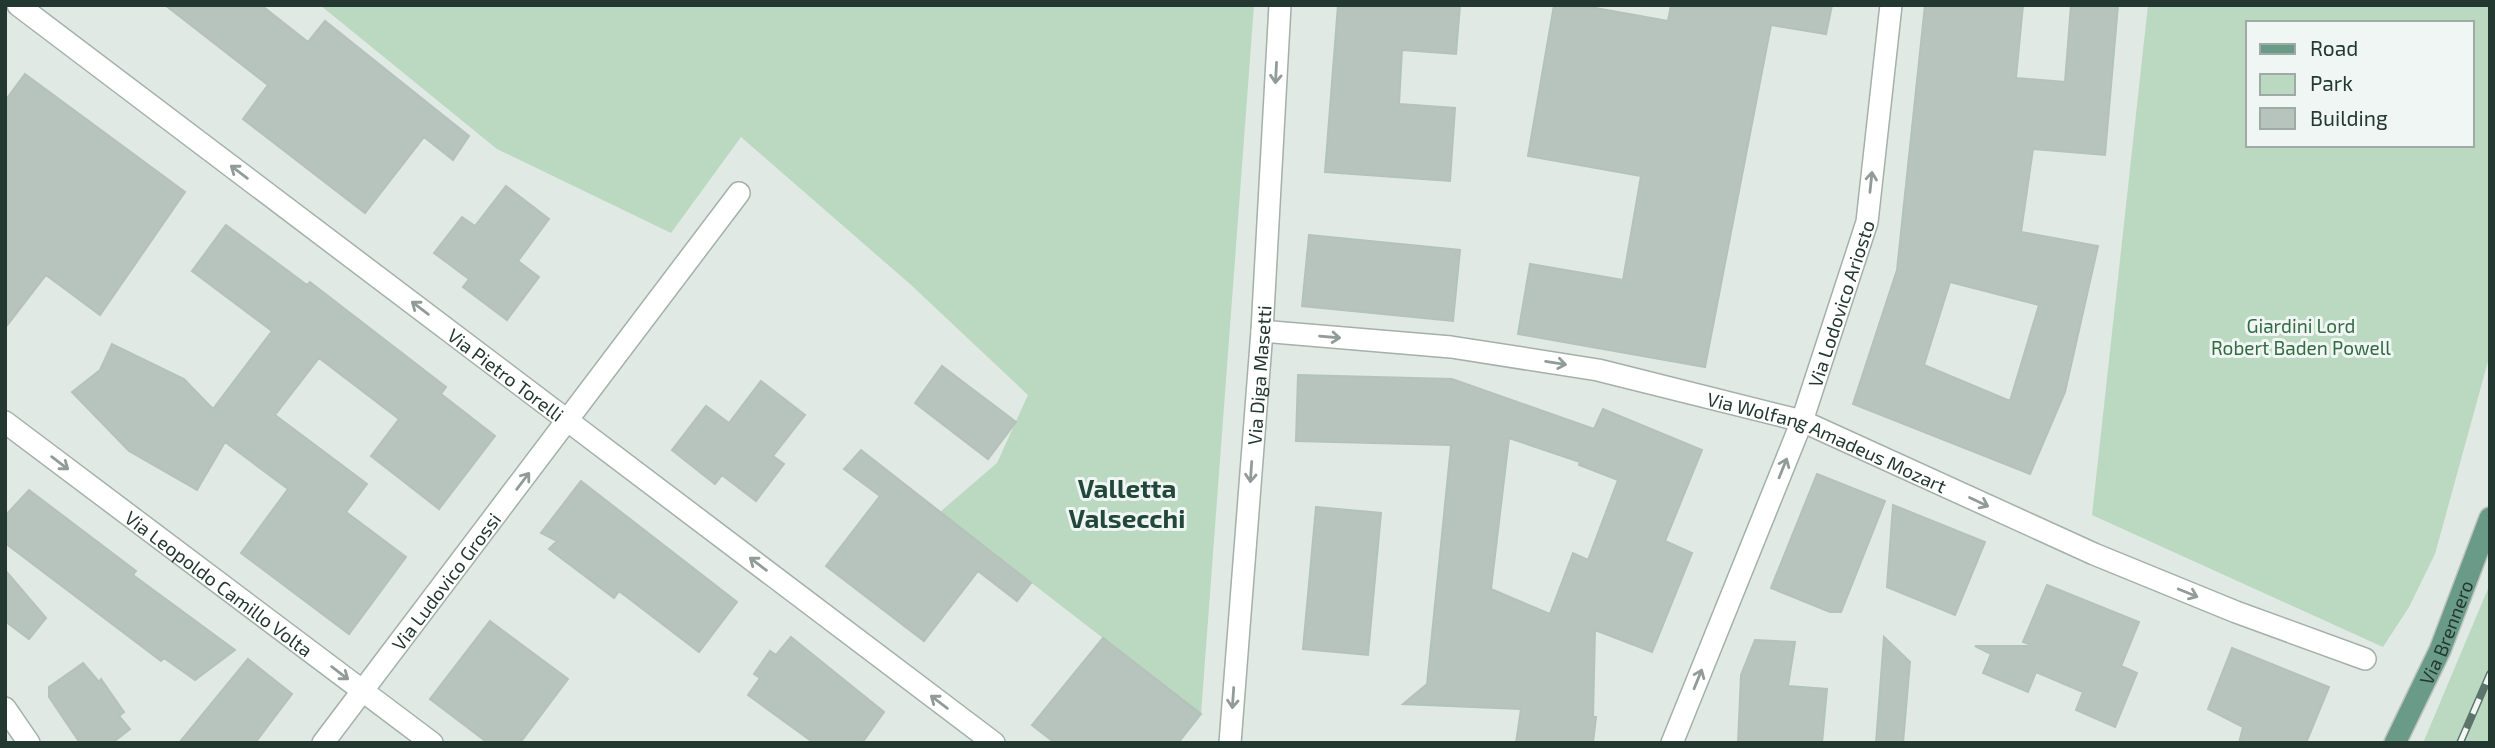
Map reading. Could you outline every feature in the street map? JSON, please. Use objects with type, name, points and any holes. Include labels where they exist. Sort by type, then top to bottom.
[{"type":"main road","name":"Via Brennero","points":[[2395,743],[2440,650],[2490,518]]},
{"type":"street","name":"Via Pietro Torelli","points":[[18,5],[994,743]]},
{"type":"street","name":"Via Diga Masetti","points":[[1230,743],[1262,331],[1280,5]]},
{"type":"street","name":"Via Lodovico Ariosto","points":[[1672,743],[1802,421],[1867,222],[1891,5]]},
{"type":"street","name":"Via Ludovico Grossi","points":[[323,743],[739,193]]},
{"type":"street","name":"Via Wolfang Amadeus Mozart","points":[[1262,331],[1451,347],[1598,370],[1802,421],[2094,554],[2236,612],[2365,659]]},
{"type":"street","name":"Via Leopoldo Camillo Volta","points":[[5,422],[432,743]]},
{"type":"street","points":[[5,708],[29,743]]},
{"type":"green space","points":[[320,5],[1254,5],[1201,714],[940,512],[997,463],[1028,395],[910,284],[741,137],[671,233],[497,149]]},
{"type":"green space","name":"Giardini Lord Robert Baden Powell","points":[[2148,5],[2490,5],[2490,354],[2435,554],[2409,607],[2383,647],[2092,515]]},
{"type":"green space","points":[[2490,584],[2490,743],[2423,743]]},
{"type":"building","points":[[165,5],[261,5],[308,42],[325,21],[469,136],[453,160],[424,137],[365,213],[243,119],[268,85]]},
{"type":"building","points":[[1338,5],[1460,5],[1456,54],[1402,50],[1399,104],[1455,108],[1450,181],[1325,172]]},
{"type":"building","points":[[1554,5],[1579,5],[1668,21],[1671,5],[1832,5],[1826,34],[1771,25],[1705,367],[1518,334],[1530,264],[1623,280],[1641,176],[1528,156]]},
{"type":"building","points":[[1925,5],[2023,5],[2016,78],[2065,82],[2071,5],[2118,5],[2105,155],[2033,149],[2021,232],[2098,246],[2065,392],[2030,474],[1853,404],[1897,270]],"holes":[[[1950,282],[2039,305],[2010,401],[1924,365]]]},
{"type":"building","points":[[25,74],[185,192],[100,315],[46,275],[5,328],[5,101]]},
{"type":"building","points":[[506,186],[549,219],[518,261],[539,277],[507,320],[463,287],[469,279],[434,253],[462,217],[475,226]]},
{"type":"building","points":[[226,225],[307,285],[310,282],[446,387],[441,394],[495,436],[439,509],[371,456],[399,419],[319,358],[275,415],[367,484],[346,512],[406,557],[349,634],[241,553],[288,489],[225,442],[197,490],[129,451],[72,392],[100,370],[112,344],[184,379],[213,409],[272,331],[192,271]]},
{"type":"building","points":[[1309,235],[1460,250],[1453,321],[1302,306]]},
{"type":"building","points":[[942,366],[1016,422],[988,459],[915,403]]},
{"type":"building","points":[[1298,375],[1452,379],[1594,429],[1603,409],[1702,450],[1665,541],[1692,553],[1652,652],[1595,630],[1593,717],[1596,717],[1593,743],[1516,743],[1521,709],[1403,704],[1427,684],[1451,445],[1296,441]],"holes":[[[1509,438],[1580,462],[1579,465],[1618,480],[1588,560],[1573,553],[1550,614],[1491,589]]]},
{"type":"building","points":[[761,381],[805,415],[773,456],[784,464],[756,501],[722,475],[715,484],[672,450],[706,406],[729,423]]},
{"type":"building","points":[[861,450],[1031,583],[1017,601],[978,571],[924,641],[826,566],[880,496],[844,469]]},
{"type":"building","points":[[1817,474],[1885,501],[1841,612],[1830,612],[1771,588]]},
{"type":"building","points":[[581,481],[737,602],[699,652],[619,591],[614,598],[549,549],[557,541],[541,533]]},
{"type":"building","points":[[29,490],[136,571],[133,575],[235,650],[195,680],[164,658],[161,661],[5,543],[5,516]]},
{"type":"building","points":[[1893,505],[1985,542],[1955,615],[1887,587]]},
{"type":"building","points":[[1316,507],[1381,513],[1368,655],[1303,649]]},
{"type":"building","points":[[5,570],[46,618],[29,639],[5,621]]},
{"type":"building","points":[[2047,585],[2139,622],[2121,666],[2137,673],[2115,727],[2076,710],[2083,692],[2036,672],[2028,692],[1983,673],[1991,654],[1975,646],[2034,646],[2023,642]]},
{"type":"building","points":[[490,621],[568,679],[520,743],[488,743],[430,699]]},
{"type":"building","points":[[791,637],[884,712],[862,743],[814,743],[748,695],[760,678],[754,674],[770,651],[776,655]]},
{"type":"building","points":[[1884,637],[1910,662],[1903,743],[1876,743]]},
{"type":"building","points":[[1103,638],[1201,714],[1178,743],[1055,743],[1032,725]]},
{"type":"building","points":[[1755,640],[1795,642],[1788,686],[1827,689],[1822,743],[1738,743],[1741,675]]},
{"type":"building","points":[[2232,648],[2329,687],[2306,743],[2239,743],[2243,727],[2208,709]]},
{"type":"building","points":[[248,659],[292,694],[255,743],[179,743]]},
{"type":"building","points":[[83,663],[99,682],[101,679],[124,712],[119,716],[130,729],[112,743],[80,743],[49,697],[49,687]]},
{"type":"railway","points":[[2460,743],[2490,674]]},
{"type":"district","name":"Valletta Valsecchi","points":[[1127,502]]}]
